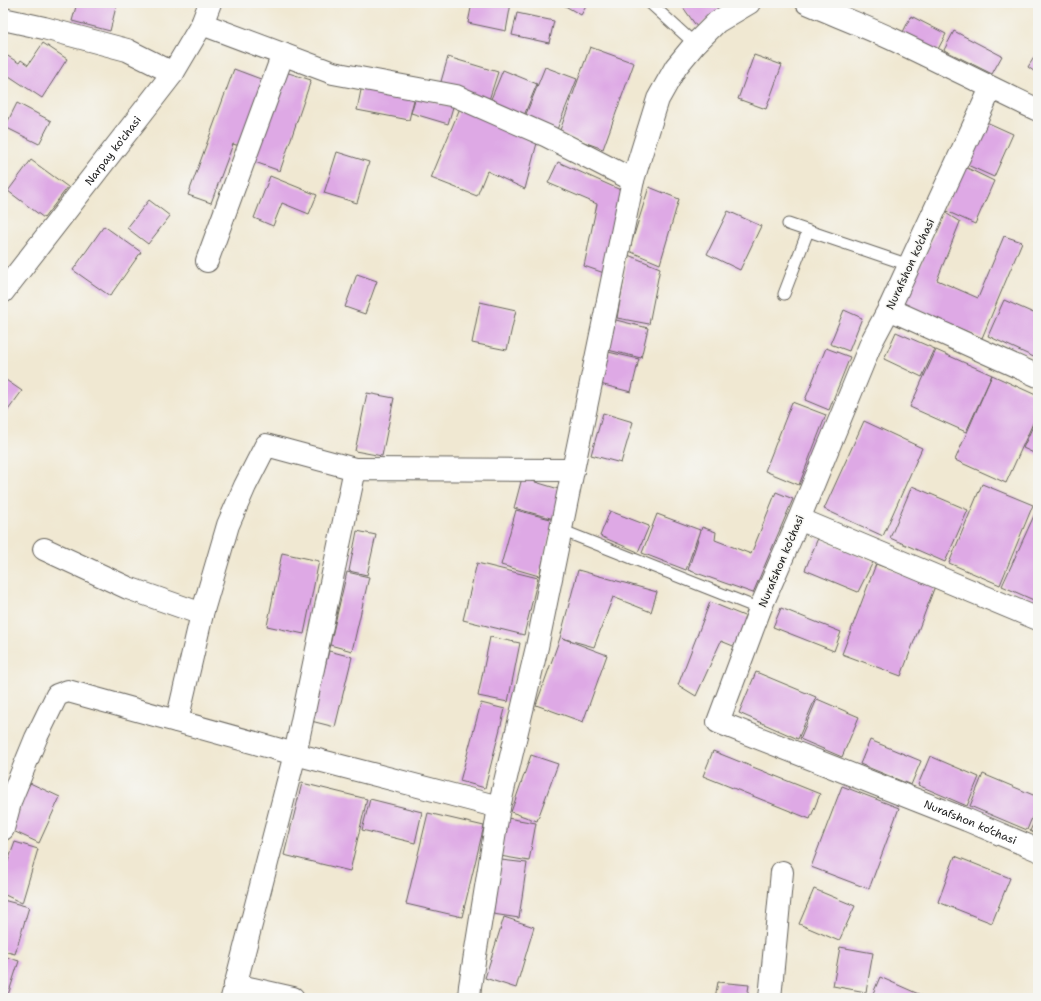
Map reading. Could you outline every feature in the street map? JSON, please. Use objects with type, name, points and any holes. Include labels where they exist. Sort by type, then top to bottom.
[{"type":"street","name":"Narpay ko'chasi","points":[[3,292],[173,73],[202,24],[210,3]]},
{"type":"street","points":[[469,998],[499,807],[538,648],[633,180],[658,99],[676,67],[695,44],[717,22],[749,3]]},
{"type":"street","points":[[807,3],[891,39],[1038,110]]},
{"type":"street","points":[[3,19],[128,50],[173,73]]},
{"type":"street","points":[[202,24],[333,73],[456,96],[547,136],[633,180]]},
{"type":"street","points":[[207,261],[283,54]]},
{"type":"street","name":"Nurafshon ko’chasi","points":[[991,88],[889,309],[872,341],[799,519],[760,609],[718,722],[967,820],[1038,850]]},
{"type":"street","points":[[889,309],[1038,376]]},
{"type":"street","points":[[177,721],[202,614],[228,525],[245,486],[266,445],[355,469],[573,470]]},
{"type":"street","points":[[292,998],[233,992],[295,754],[355,469]]},
{"type":"street","points":[[799,519],[1038,619]]},
{"type":"street","points":[[44,549],[128,588],[202,614]]},
{"type":"street","points":[[3,829],[11,799],[36,738],[57,695],[68,691],[295,754],[499,807]]},
{"type":"street","points":[[770,998],[782,872]]},
{"type":"lane","points":[[650,3],[695,44]]},
{"type":"lane","points":[[788,224],[909,265]]},
{"type":"lane","points":[[784,294],[808,231]]},
{"type":"lane","points":[[561,530],[760,609]]},
{"type":"building","points":[[77,3],[117,3],[110,31],[72,21]]},
{"type":"building","points":[[472,3],[511,3],[506,31],[468,23]]},
{"type":"building","points":[[560,3],[588,3],[581,15]]},
{"type":"building","points":[[680,3],[731,3],[697,27]]},
{"type":"building","points":[[517,13],[554,21],[549,43],[512,35]]},
{"type":"building","points":[[911,16],[946,34],[936,53],[901,36]]},
{"type":"building","points":[[954,31],[1002,56],[992,74],[944,50]]},
{"type":"building","points":[[43,43],[67,59],[42,98],[3,72],[3,61],[6,55],[19,63],[21,60],[28,65]]},
{"type":"building","points":[[590,47],[634,63],[603,149],[559,133]]},
{"type":"building","points":[[1038,51],[1038,74],[1028,67]]},
{"type":"building","points":[[754,55],[782,65],[766,109],[738,99]]},
{"type":"building","points":[[448,57],[498,72],[489,100],[440,85]]},
{"type":"building","points":[[545,67],[577,79],[556,132],[524,119]]},
{"type":"building","points":[[234,69],[266,81],[243,147],[233,144],[211,203],[188,195]]},
{"type":"building","points":[[503,70],[537,84],[523,118],[489,104]]},
{"type":"building","points":[[282,71],[311,80],[280,171],[252,161]]},
{"type":"building","points":[[362,85],[415,96],[409,120],[357,110]]},
{"type":"building","points":[[416,96],[453,107],[448,124],[411,113]]},
{"type":"building","points":[[17,103],[51,121],[39,144],[5,127]]},
{"type":"building","points":[[460,108],[537,143],[525,189],[487,171],[477,196],[431,178]]},
{"type":"building","points":[[982,120],[1013,134],[994,177],[963,163]]},
{"type":"building","points":[[337,152],[369,162],[357,203],[324,193]]},
{"type":"building","points":[[31,160],[68,187],[44,218],[8,191]]},
{"type":"building","points":[[558,162],[625,192],[607,274],[584,266],[597,204],[548,183]]},
{"type":"building","points":[[963,166],[994,181],[975,224],[944,210]]},
{"type":"building","points":[[270,176],[317,195],[309,214],[282,203],[273,226],[254,218]]},
{"type":"building","points":[[649,187],[679,199],[660,264],[629,251]]},
{"type":"building","points":[[149,200],[170,216],[148,244],[127,228]]},
{"type":"building","points":[[728,211],[761,226],[740,270],[707,254]]},
{"type":"building","points":[[944,212],[960,222],[937,280],[978,298],[1004,236],[1022,242],[982,338],[903,304]]},
{"type":"building","points":[[104,226],[141,252],[110,296],[73,270]]},
{"type":"building","points":[[628,255],[660,268],[649,324],[617,318]]},
{"type":"building","points":[[357,274],[377,281],[365,314],[345,307]]},
{"type":"building","points":[[1004,300],[1038,315],[1038,359],[988,336]]},
{"type":"building","points":[[480,302],[516,310],[507,350],[472,343]]},
{"type":"building","points":[[844,310],[862,318],[849,351],[830,344]]},
{"type":"building","points":[[616,320],[648,328],[641,358],[608,350]]},
{"type":"building","points":[[896,332],[935,349],[922,377],[884,359]]},
{"type":"building","points":[[826,348],[850,357],[829,410],[805,400]]},
{"type":"building","points":[[936,350],[992,375],[966,432],[910,407]]},
{"type":"building","points":[[608,352],[639,359],[631,392],[600,384]]},
{"type":"building","points":[[992,375],[1038,396],[1038,412],[1006,483],[955,460]]},
{"type":"building","points":[[3,378],[22,391],[3,417]]},
{"type":"building","points":[[367,393],[394,398],[382,456],[355,451]]},
{"type":"building","points":[[792,402],[826,415],[799,485],[765,471]]},
{"type":"building","points":[[603,413],[633,422],[621,463],[591,455]]},
{"type":"building","points":[[1038,415],[1038,455],[1023,448]]},
{"type":"building","points":[[864,421],[922,448],[883,536],[824,509]]},
{"type":"building","points":[[522,478],[562,490],[554,519],[514,508]]},
{"type":"building","points":[[982,484],[1033,505],[1000,585],[949,563]]},
{"type":"building","points":[[912,486],[968,510],[945,562],[890,538]]},
{"type":"building","points":[[776,492],[793,499],[753,593],[688,570],[702,527],[716,532],[715,540],[751,554]]},
{"type":"building","points":[[1037,509],[1038,510],[1038,602],[1002,586]]},
{"type":"building","points":[[516,510],[554,520],[539,576],[501,565]]},
{"type":"building","points":[[610,511],[649,526],[638,552],[600,536]]},
{"type":"building","points":[[657,514],[700,530],[686,570],[642,553]]},
{"type":"building","points":[[357,531],[376,535],[367,575],[349,571]]},
{"type":"building","points":[[818,538],[873,562],[858,592],[805,570]]},
{"type":"building","points":[[282,553],[319,561],[304,634],[267,626]]},
{"type":"building","points":[[477,563],[538,578],[524,635],[463,620]]},
{"type":"building","points":[[876,564],[935,586],[901,676],[842,654]]},
{"type":"building","points":[[578,570],[657,592],[651,612],[613,597],[594,647],[562,638],[607,655],[583,722],[536,705],[560,638]]},
{"type":"building","points":[[347,572],[369,577],[352,651],[330,645]]},
{"type":"building","points":[[710,602],[754,620],[743,650],[721,641],[696,696],[678,685]]},
{"type":"building","points":[[781,608],[841,632],[834,651],[773,627]]},
{"type":"building","points":[[490,637],[520,643],[508,702],[478,696]]},
{"type":"building","points":[[329,651],[352,657],[335,727],[311,721]]},
{"type":"building","points":[[756,672],[816,697],[798,739],[739,713]]},
{"type":"building","points":[[817,699],[859,717],[842,757],[800,739]]},
{"type":"building","points":[[481,703],[505,709],[485,788],[460,781]]},
{"type":"building","points":[[870,740],[921,761],[911,785],[860,764]]},
{"type":"building","points":[[713,751],[820,794],[810,819],[703,776]]},
{"type":"building","points":[[531,755],[558,764],[537,821],[511,812]]},
{"type":"building","points":[[930,756],[979,777],[967,806],[918,785]]},
{"type":"building","points":[[983,774],[1038,797],[1038,803],[1027,830],[970,806]]},
{"type":"building","points":[[30,783],[60,797],[39,843],[9,829]]},
{"type":"building","points":[[302,783],[367,799],[350,871],[284,855]]},
{"type":"building","points":[[842,786],[899,808],[869,889],[811,867]]},
{"type":"building","points":[[370,799],[422,812],[415,843],[362,830]]},
{"type":"building","points":[[428,813],[484,826],[462,917],[406,904]]},
{"type":"building","points":[[1038,813],[1038,835],[1030,831]]},
{"type":"building","points":[[507,818],[536,823],[529,861],[500,856]]},
{"type":"building","points":[[15,842],[38,849],[22,903],[3,894],[3,875]]},
{"type":"building","points":[[955,856],[1010,878],[992,923],[938,902]]},
{"type":"building","points":[[501,860],[527,863],[519,918],[493,914]]},
{"type":"building","points":[[814,889],[855,906],[839,941],[799,924]]},
{"type":"building","points":[[3,900],[29,907],[15,954],[3,951]]},
{"type":"building","points":[[504,917],[534,927],[516,988],[485,978]]},
{"type":"building","points":[[840,947],[873,953],[866,992],[833,986]]},
{"type":"building","points":[[3,956],[19,961],[7,998],[3,998]]},
{"type":"building","points":[[880,977],[923,996],[922,998],[871,998]]},
{"type":"building","points":[[718,982],[749,985],[747,998],[715,998]]}]
